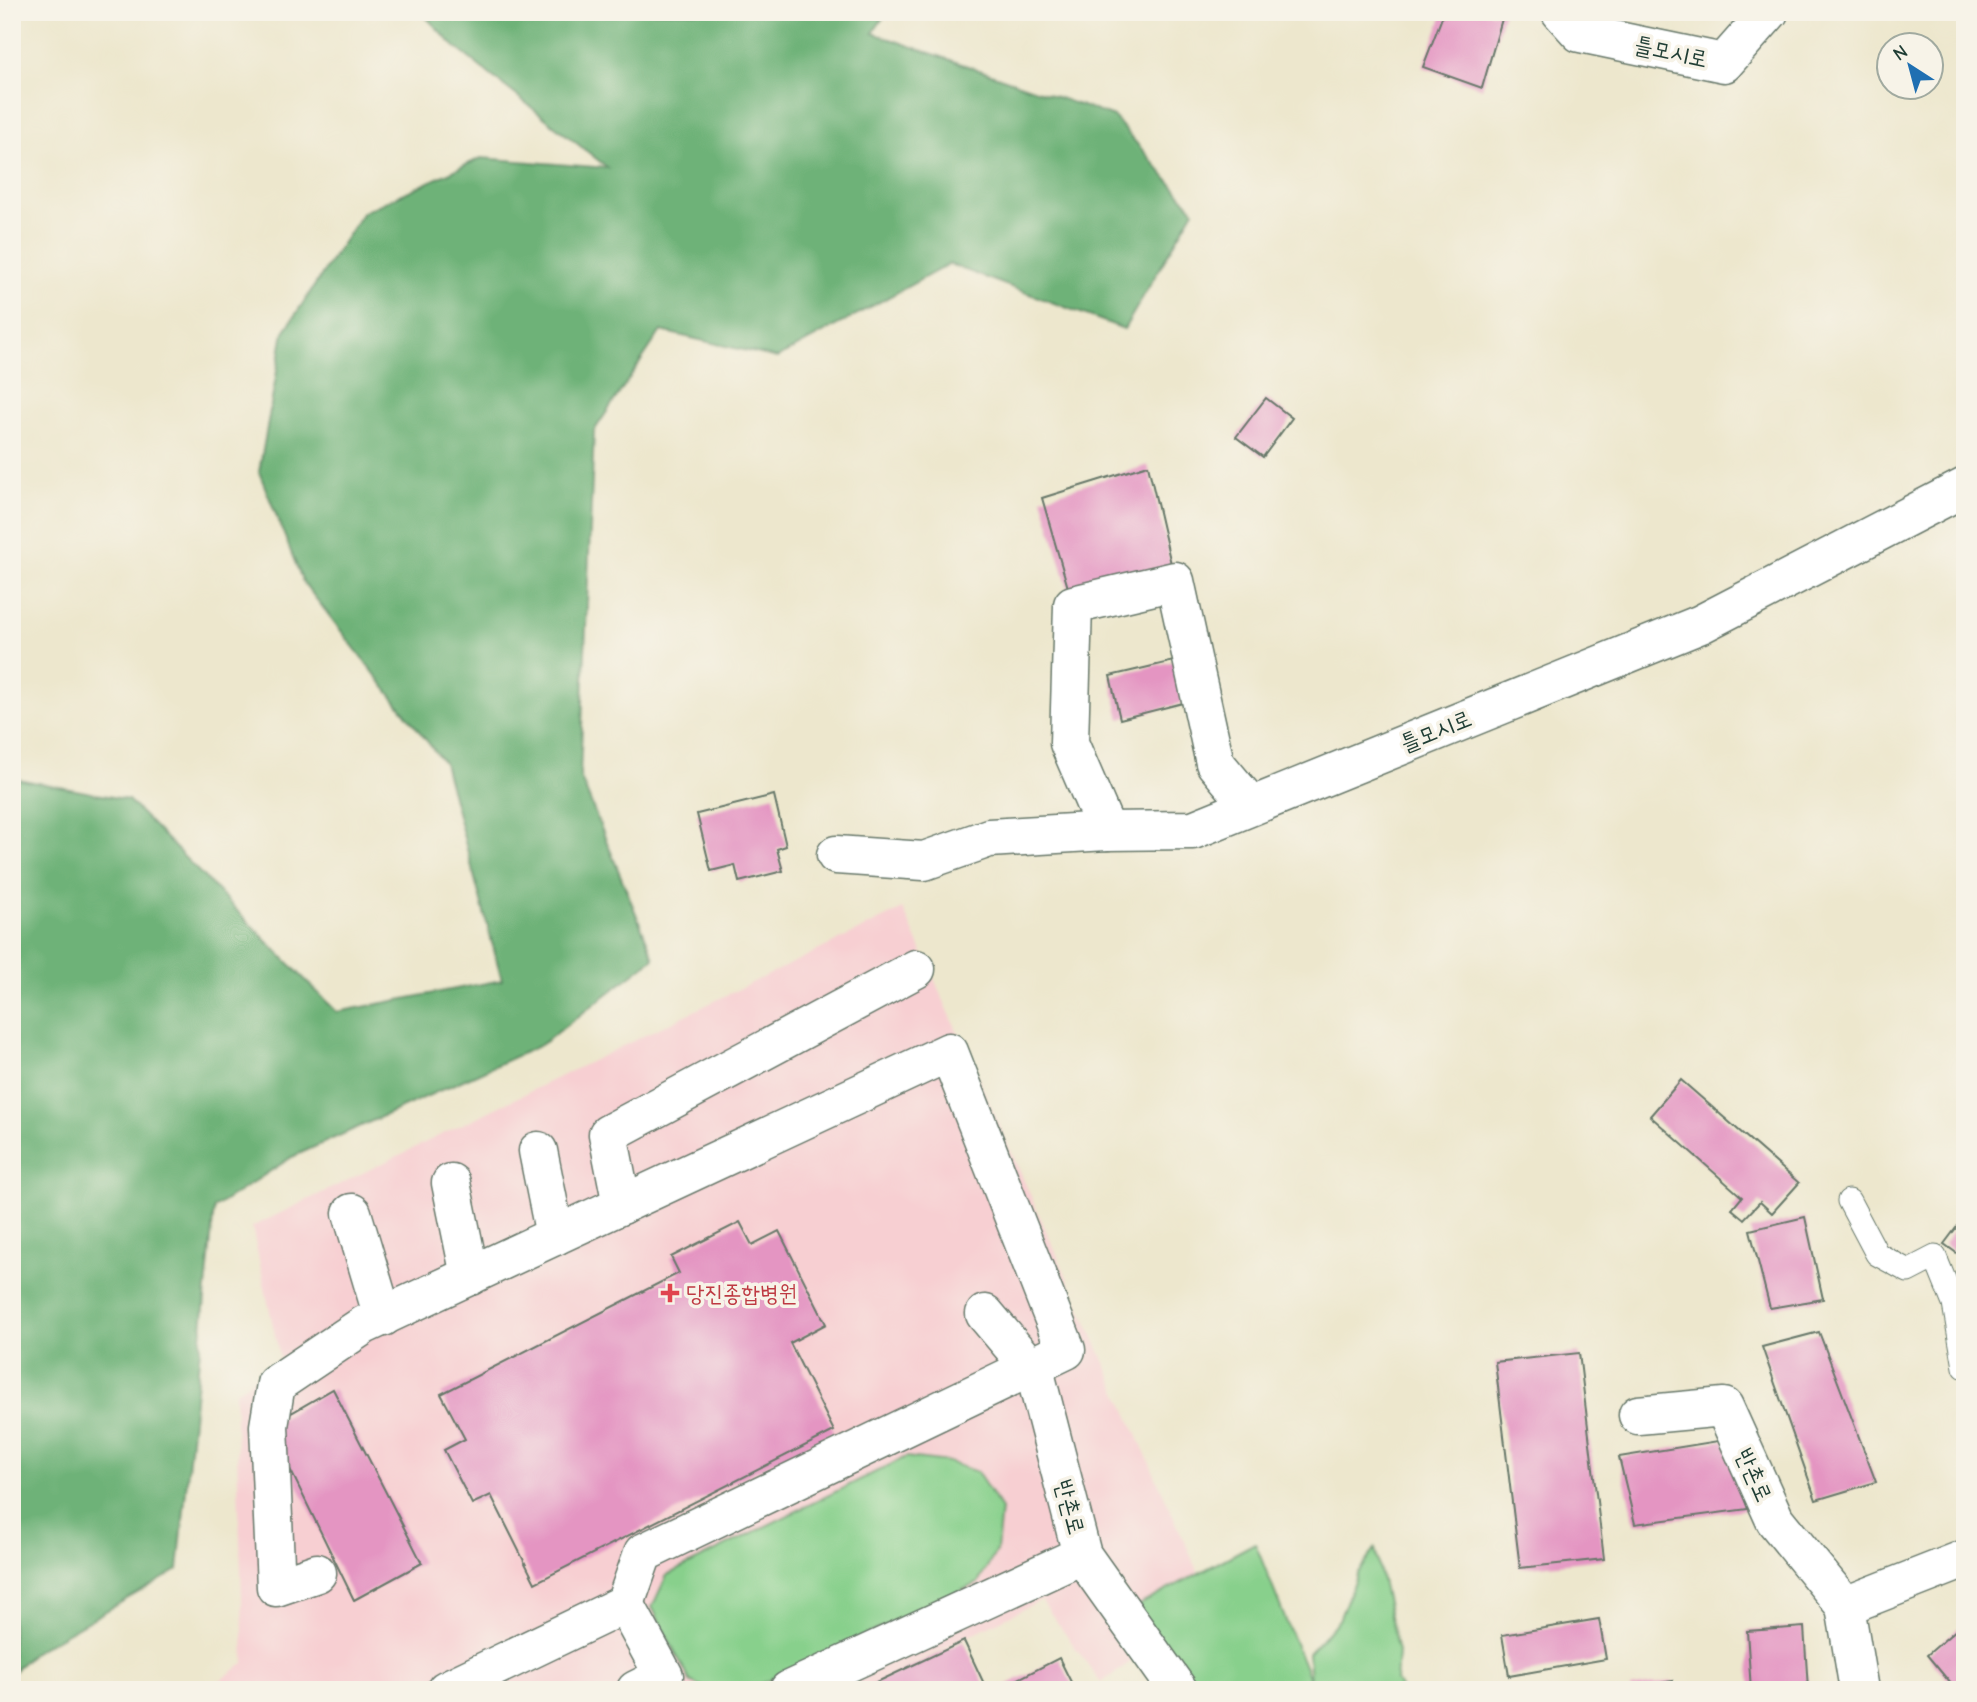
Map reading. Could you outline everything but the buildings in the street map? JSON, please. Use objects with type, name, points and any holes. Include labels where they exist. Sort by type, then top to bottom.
[{"type":"street","name":"틀모시로","points":[[1560,12],[1580,33],[1724,63],[1769,12]]},
{"type":"street","name":"틀모시로","points":[[836,855],[924,861],[989,838],[1107,831],[1193,830],[1701,624],[1965,487]]},
{"type":"street","points":[[1107,831],[1069,743],[1073,605],[1174,581],[1214,764],[1251,806]]},
{"type":"street","points":[[622,1205],[608,1134],[916,969]]},
{"type":"street","points":[[317,1573],[276,1587],[269,1426],[275,1384],[364,1325],[949,1052],[1066,1350],[643,1553],[625,1604],[451,1689]]},
{"type":"street","points":[[538,1152],[555,1236]]},
{"type":"street","points":[[451,1182],[470,1276]]},
{"type":"street","points":[[352,1213],[383,1317]]},
{"type":"street","name":"반촌로","points":[[985,1314],[1035,1373],[1082,1555],[1178,1690]]},
{"type":"street","name":"반촌로","points":[[1638,1415],[1724,1407],[1775,1520],[1845,1606],[1857,1661],[1859,1690]]},
{"type":"street","points":[[789,1690],[1082,1555]]},
{"type":"street","points":[[1845,1606],[1965,1559]]},
{"type":"street","points":[[625,1604],[664,1676],[636,1690]]},
{"type":"lane","points":[[1849,1201],[1877,1254],[1908,1271],[1935,1257],[1954,1304],[1965,1367]]},
{"type":"shaded area","name":"당진종합병원","points":[[903,909],[1212,1603],[1101,1683],[1041,1600],[860,1690],[165,1690],[212,1686],[244,1663],[235,1392],[280,1359],[252,1227]]},
{"type":"green space","points":[[421,12],[887,12],[873,33],[1114,117],[1194,210],[1124,329],[949,264],[777,358],[661,331],[594,431],[580,776],[654,958],[541,1045],[292,1157],[214,1208],[178,1570],[32,1653],[12,1673],[12,778],[128,800],[337,1012],[502,980],[444,763],[303,582],[259,472],[284,332],[363,212],[481,158],[608,168],[454,46]]},
{"type":"green space","points":[[906,1457],[949,1462],[977,1472],[1001,1509],[997,1550],[978,1583],[748,1690],[708,1690],[690,1681],[652,1607],[667,1575]]},
{"type":"green space","points":[[1255,1543],[1310,1681],[1308,1653],[1339,1620],[1357,1574],[1375,1549],[1398,1652],[1396,1681],[1401,1690],[1178,1690],[1124,1613]]},
{"type":"place","name":"당진종합병원","points":[[670,1293]]}]
